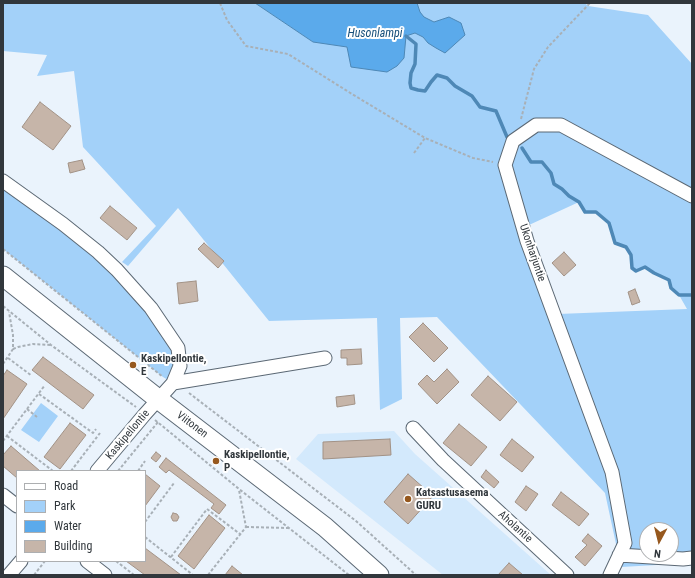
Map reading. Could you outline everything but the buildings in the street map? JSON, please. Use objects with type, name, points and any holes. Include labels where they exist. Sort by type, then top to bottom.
[{"type":"main road","name":"Viitonen","points":[[3,276],[158,399],[325,527],[379,575]]},
{"type":"street","points":[[505,165],[513,141],[536,125],[561,125],[692,196]]},
{"type":"street","name":"Ukonharjuntie","points":[[505,165],[527,241],[612,472],[625,543],[610,575]]},
{"type":"street","points":[[3,181],[63,224],[98,252],[118,270],[151,308],[178,348],[180,366],[173,383]]},
{"type":"street","points":[[173,383],[325,358]]},
{"type":"street","name":"Kaskipellontie","points":[[98,470],[173,383]]},
{"type":"street","name":"Aholantie","points":[[413,428],[443,460],[567,575]]},
{"type":"street","points":[[3,495],[16,505]]},
{"type":"street","points":[[619,555],[683,559],[692,558]]},
{"type":"street","points":[[10,575],[20,562]]},
{"type":"street","points":[[88,562],[105,575]]},
{"type":"path","points":[[220,3],[227,20],[246,46],[288,54],[425,138],[473,158],[505,165]]},
{"type":"path","points":[[513,141],[521,119],[534,68],[548,47],[590,3]]},
{"type":"path","points":[[414,153],[425,138]]},
{"type":"path","points":[[3,249],[163,377],[193,396],[356,521],[416,575]]},
{"type":"path","points":[[3,306],[51,345],[158,422],[239,489],[349,575]]},
{"type":"path","points":[[3,364],[13,349],[13,335],[9,311]]},
{"type":"path","points":[[13,349],[34,344],[51,345]]},
{"type":"path","points":[[8,358],[32,376]]},
{"type":"path","points":[[3,441],[45,386]]},
{"type":"path","points":[[39,394],[93,433],[96,429]]},
{"type":"path","points":[[27,409],[37,417]]},
{"type":"path","points":[[119,470],[158,422]]},
{"type":"path","points":[[72,470],[100,433]]},
{"type":"path","points":[[7,436],[52,470]]},
{"type":"path","points":[[139,470],[145,461]]},
{"type":"path","points":[[146,521],[174,483]]},
{"type":"path","points":[[239,489],[246,527]]},
{"type":"path","points":[[171,557],[207,509],[240,534]]},
{"type":"path","points":[[246,527],[289,528]]},
{"type":"path","points":[[208,575],[246,527]]},
{"type":"path","points":[[146,538],[193,575]]},
{"type":"path","points":[[34,575],[44,562]]},
{"type":"path","points":[[117,562],[134,575]]},
{"type":"shaded area","points":[[394,431],[415,454],[551,575],[443,575],[296,459],[318,434]]},
{"type":"green space","points":[[3,3],[255,3],[313,42],[384,3],[585,3],[588,6],[648,15],[692,64],[692,563],[621,567],[605,493],[437,317],[400,318],[402,399],[380,410],[377,318],[269,321],[178,208],[128,266],[122,262],[156,226],[83,147],[74,71],[37,76],[47,55],[3,51]],"holes":[[[579,202],[585,212],[596,212],[609,223],[615,243],[626,247],[631,255],[632,268],[636,271],[645,267],[669,280],[671,288],[679,295],[687,309],[558,314],[529,225]]]},
{"type":"green space","points":[[3,181],[98,252],[178,348],[173,383],[163,377],[3,249]]},
{"type":"green space","points":[[41,403],[58,416],[39,442],[21,430]]},
{"type":"water","name":"Husonlampi","points":[[255,3],[417,3],[420,12],[424,17],[434,22],[449,17],[461,23],[465,35],[445,53],[415,33],[406,36],[404,58],[397,66],[387,72],[351,67],[347,47],[313,42]]},
{"type":"waterway","points":[[406,36],[416,44],[415,64],[411,73],[411,88],[425,91],[437,75],[447,78],[455,86],[472,96],[480,107],[496,111],[507,137]]},
{"type":"waterway","points":[[522,148],[531,162],[542,162],[551,173],[554,184],[579,202],[585,212],[596,212],[609,223],[615,243],[626,247],[631,255],[632,268],[636,271],[645,267],[669,280],[671,288],[679,295],[692,295]]},
{"type":"place","name":"Kaskipellontie, E","points":[[133,365]]},
{"type":"place","name":"Kaskipellontie, P","points":[[216,461]]},
{"type":"place","name":"Katsastusasema GURU","points":[[408,499]]}]
